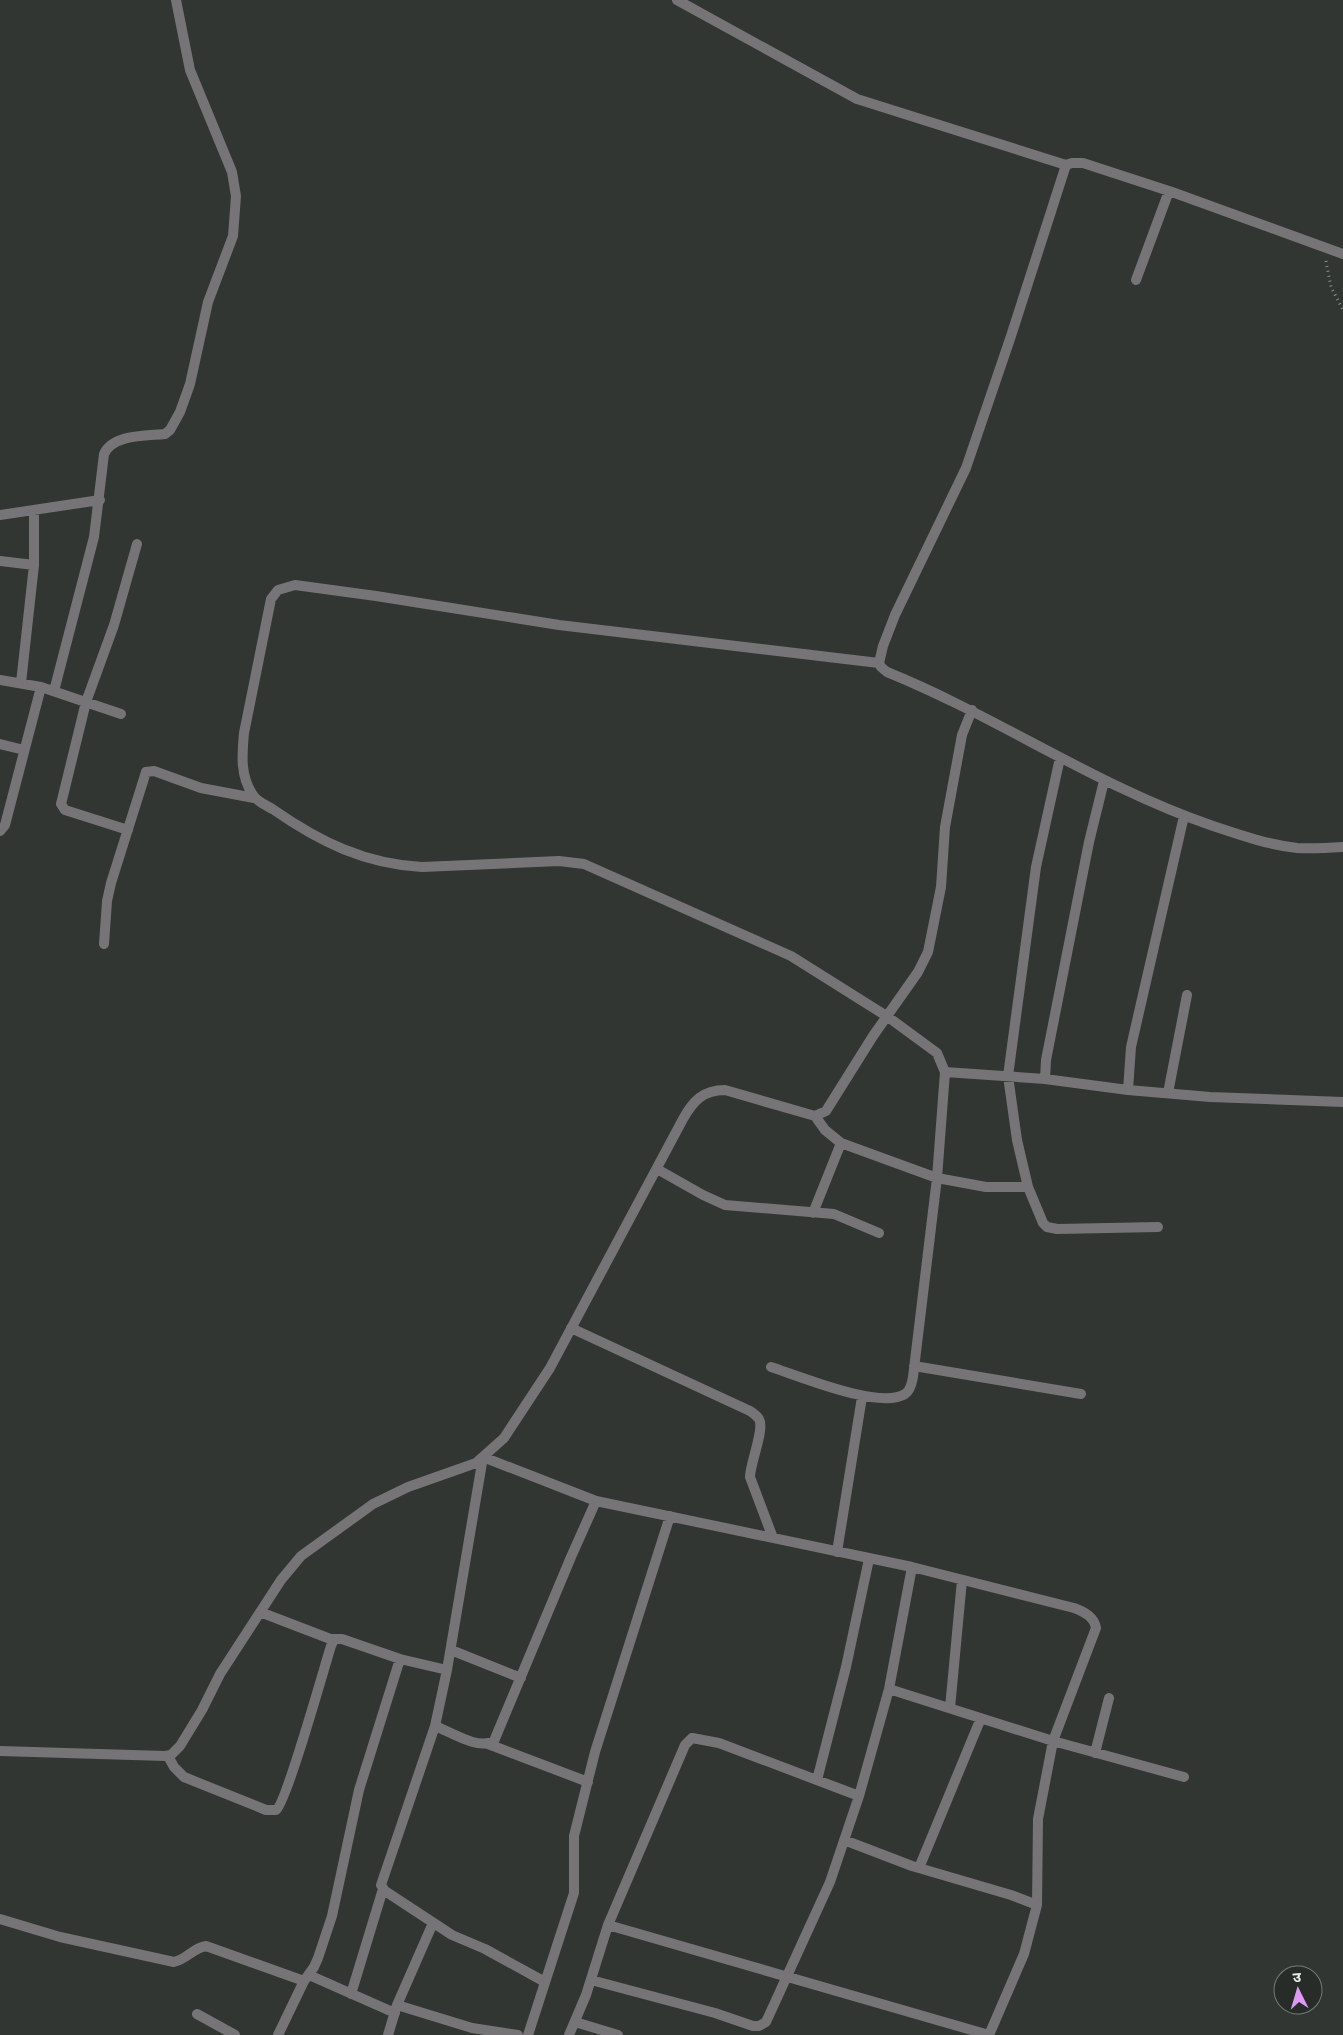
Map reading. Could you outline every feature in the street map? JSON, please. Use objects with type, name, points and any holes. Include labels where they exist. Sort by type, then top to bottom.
[{"type":"street","points":[[54,691],[94,537],[100,500],[104,454],[110,444],[119,440],[166,434],[180,412],[190,384],[208,302],[233,236],[236,196],[232,172],[190,70],[176,0]]},
{"type":"street","points":[[677,0],[858,99],[1066,165],[1083,163],[1169,191],[1343,254]]},
{"type":"street","points":[[1066,165],[966,468],[895,615],[883,646],[881,667],[886,672],[972,710],[1104,781],[1184,816],[1253,839],[1297,848],[1343,847]]},
{"type":"street","points":[[1136,280],[1169,191]]},
{"type":"street","points":[[0,515],[100,500]]},
{"type":"street","points":[[22,683],[34,565],[34,510]]},
{"type":"street","points":[[128,830],[65,810],[61,804],[86,702],[114,625],[137,544]]},
{"type":"street","points":[[0,561],[34,565]]},
{"type":"street","points":[[254,798],[243,771],[244,732],[271,599],[278,590],[295,585],[559,625],[880,663]]},
{"type":"street","points":[[0,680],[41,687],[120,714]]},
{"type":"street","points":[[0,831],[5,825],[41,687]]},
{"type":"street","points":[[0,1751],[168,1756],[180,1746],[202,1710],[220,1674],[281,1580],[301,1556],[373,1504],[408,1487],[476,1463],[504,1438],[550,1368],[689,1108],[696,1099],[703,1094],[716,1090],[725,1090],[815,1116],[823,1114],[828,1109],[873,1036],[918,972],[928,952],[941,886],[945,827],[962,735],[972,710]]},
{"type":"street","points":[[0,744],[24,750]]},
{"type":"street","points":[[1060,758],[1036,867],[1008,1076],[1017,1140],[1028,1187],[1043,1223],[1047,1227],[1057,1229],[1158,1227]]},
{"type":"street","points":[[104,944],[107,901],[147,771],[154,771],[213,791],[254,798],[315,836],[377,862],[422,867],[559,861],[584,864],[791,956],[888,1017],[932,1048],[940,1059],[945,1072],[937,1178],[911,1385],[905,1394],[887,1399],[862,1397],[771,1366]]},
{"type":"street","points":[[1045,1079],[1046,1060],[1085,861],[1104,781]]},
{"type":"street","points":[[1128,1090],[1131,1048],[1184,816]]},
{"type":"street","points":[[1168,1093],[1187,995]]},
{"type":"street","points":[[945,1072],[1045,1079],[1128,1090],[1343,1102]]},
{"type":"street","points":[[815,1116],[825,1130],[841,1142],[937,1178],[986,1187],[1028,1187]]},
{"type":"street","points":[[813,1213],[841,1142]]},
{"type":"street","points":[[657,1169],[702,1195],[725,1205],[840,1216],[879,1233]]},
{"type":"street","points":[[571,1328],[750,1411],[759,1418],[761,1428],[750,1468],[750,1477],[773,1538]]},
{"type":"street","points":[[914,1366],[1081,1394]]},
{"type":"street","points":[[837,1552],[862,1397]]},
{"type":"street","points":[[483,1457],[596,1501],[912,1567],[1074,1608],[1086,1613],[1094,1622],[1095,1632],[1053,1741],[1038,1819],[1037,1905],[1024,1954],[989,2035],[608,1924]]},
{"type":"street","points":[[351,1994],[383,1889],[381,1881],[435,1726],[447,1670],[483,1457]]},
{"type":"street","points":[[488,1744],[494,1741],[596,1501]]},
{"type":"street","points":[[528,2035],[574,1893],[574,1836],[595,1752],[670,1516]]},
{"type":"street","points":[[817,1780],[846,1667],[869,1559]]},
{"type":"street","points":[[591,1980],[759,2026],[767,2020],[788,1978],[830,1882],[860,1796],[889,1688],[912,1567]]},
{"type":"street","points":[[950,1708],[962,1580]]},
{"type":"street","points":[[260,1612],[333,1640],[342,1639],[400,1659],[447,1670]]},
{"type":"street","points":[[168,1756],[174,1767],[184,1777],[266,1810],[274,1811],[279,1809],[294,1770],[333,1640]]},
{"type":"street","points":[[450,1650],[520,1678]]},
{"type":"street","points":[[278,2035],[318,1958],[332,1916],[359,1790],[400,1659]]},
{"type":"street","points":[[889,1688],[1053,1741],[1184,1777]]},
{"type":"street","points":[[1094,1753],[1108,1698]]},
{"type":"street","points":[[919,1868],[981,1718]]},
{"type":"street","points":[[435,1726],[474,1742],[488,1744],[588,1782]]},
{"type":"street","points":[[569,2035],[591,1980],[608,1924],[685,1745],[690,1739],[704,1739],[718,1743],[860,1796]]},
{"type":"street","points":[[844,1840],[919,1868],[1011,1895],[1037,1905]]},
{"type":"street","points":[[383,1889],[452,1934],[486,1949],[545,1982]]},
{"type":"street","points":[[0,1919],[60,1937],[174,1962],[183,1960],[197,1948],[206,1946],[396,2009],[472,2028],[518,2035]]},
{"type":"street","points":[[388,2035],[396,2009],[434,1922]]},
{"type":"street","points":[[197,2014],[235,2035]]},
{"type":"street","points":[[575,2022],[618,2035]]},
{"type":"path","points":[[1325,248],[1326,268],[1331,287],[1343,310]]}]
